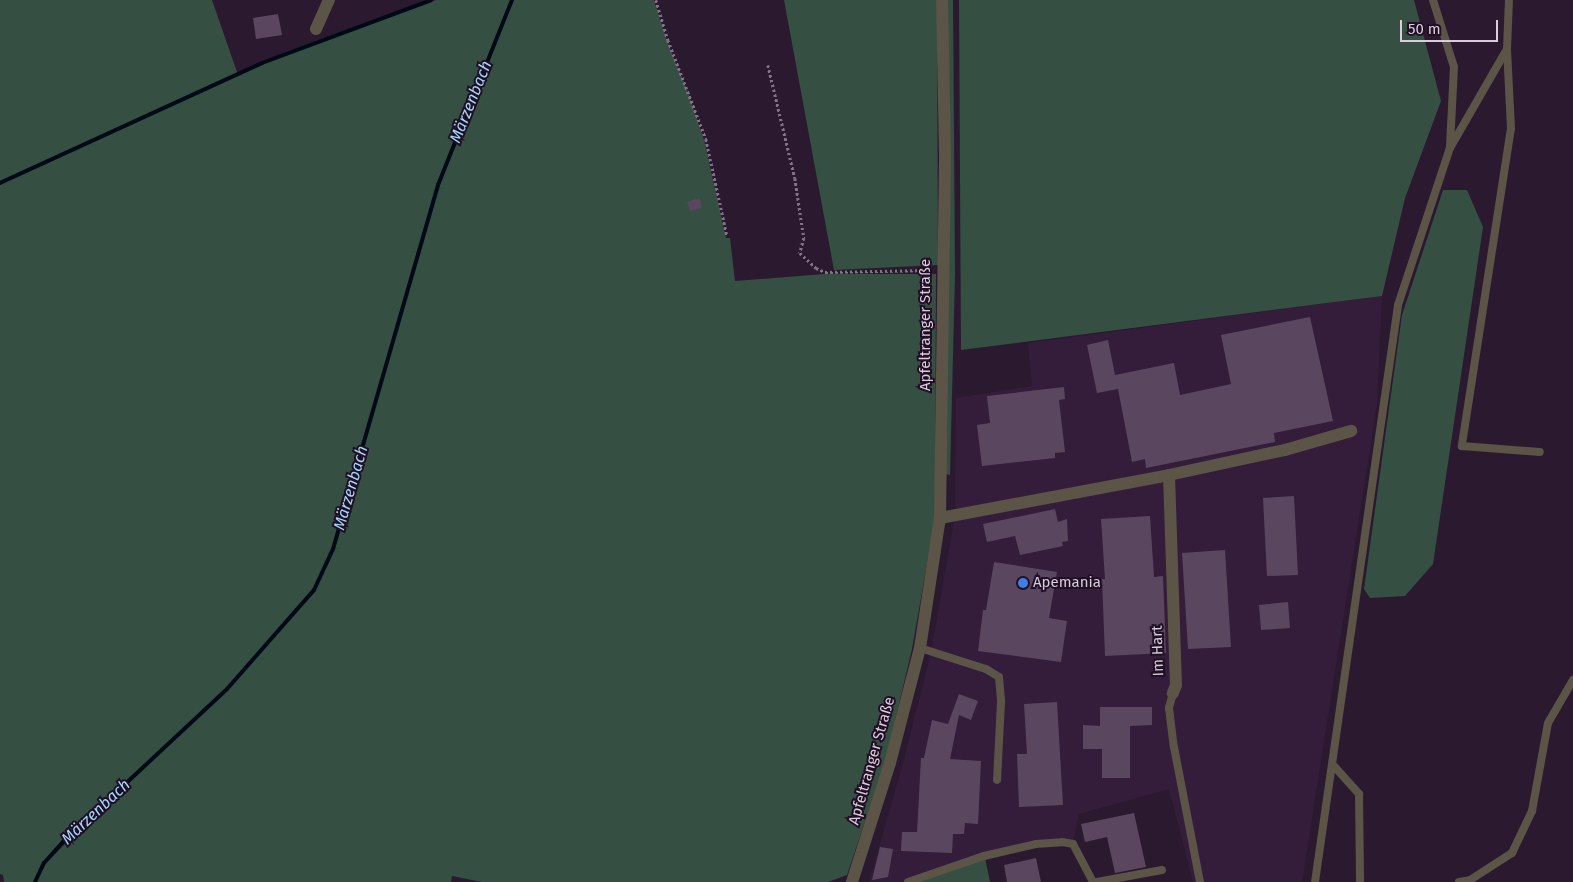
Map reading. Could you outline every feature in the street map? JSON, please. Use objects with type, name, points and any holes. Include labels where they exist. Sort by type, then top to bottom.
[{"type":"street","points":[[316,29],[329,0]]},
{"type":"street","name":"Apfeltranger Straße","points":[[852,882],[890,763],[920,648],[940,518],[944,154],[942,0]]},
{"type":"street","points":[[940,518],[1169,475],[1285,450],[1351,431]]},
{"type":"street","name":"Im Hart","points":[[1169,475],[1176,685],[1173,693]]},
{"type":"lane","points":[[1434,0],[1454,67],[1450,148]]},
{"type":"lane","points":[[1509,0],[1506,49],[1511,128],[1462,446],[1540,452]]},
{"type":"lane","points":[[1315,882],[1398,305],[1450,148],[1506,49]]},
{"type":"lane","points":[[920,648],[986,669],[999,677],[1001,702],[997,780]]},
{"type":"lane","points":[[1459,882],[1470,880],[1512,853],[1532,811],[1548,723],[1573,680]]},
{"type":"lane","name":"Im Hart","points":[[1173,693],[1168,708],[1200,882]]},
{"type":"lane","points":[[1333,765],[1359,794],[1360,882]]},
{"type":"lane","points":[[908,882],[984,856],[1036,844],[1062,842],[1073,844],[1095,882],[1162,870]]},
{"type":"path","points":[[656,0],[668,40],[706,139],[727,235]]},
{"type":"path","points":[[768,65],[795,178],[804,238],[800,253],[816,268],[825,272],[942,270]]},
{"type":"shaded area","points":[[1382,296],[1377,404],[1302,882],[1193,882],[1169,789],[1079,814],[1073,842],[1062,839],[959,861],[902,882],[869,882],[902,767],[931,652],[955,516],[956,398],[1032,386],[1028,343]]},
{"type":"green space","points":[[0,0],[212,0],[238,75],[262,64],[436,0],[654,0],[667,41],[688,92],[704,140],[726,238],[730,238],[735,281],[824,274],[936,274],[935,518],[912,649],[885,763],[847,875],[828,882],[482,882],[452,876],[451,882],[36,882],[46,863],[99,810],[98,808],[43,862],[34,882],[4,882],[3,875],[0,874]]},
{"type":"green space","points":[[784,0],[937,0],[938,265],[834,270]]},
{"type":"green space","points":[[945,0],[953,0],[955,275],[950,475],[945,474]]},
{"type":"green space","points":[[959,0],[1414,0],[1441,101],[1405,198],[1382,296],[961,350]]},
{"type":"green space","points":[[1443,190],[1467,190],[1483,227],[1433,564],[1405,596],[1370,598],[1364,589],[1402,315]]},
{"type":"green space","points":[[985,858],[990,882],[914,882]]},
{"type":"building","points":[[278,14],[282,35],[256,39],[253,18]]},
{"type":"building","points":[[699,198],[702,208],[690,211],[687,202]]},
{"type":"building","points":[[1310,317],[1333,421],[1274,433],[1275,442],[1146,468],[1145,459],[1132,462],[1118,389],[1097,393],[1087,345],[1108,340],[1115,375],[1174,363],[1180,395],[1231,384],[1221,335]]},
{"type":"building","points":[[1064,387],[1065,399],[1059,400],[1065,452],[1055,453],[1055,458],[982,466],[977,425],[990,423],[987,396]]},
{"type":"building","points":[[1294,496],[1298,575],[1267,576],[1263,498]]},
{"type":"building","points":[[1055,509],[1058,522],[1067,519],[1068,541],[1062,542],[1063,546],[1020,555],[1015,536],[987,542],[983,524]]},
{"type":"building","points":[[1150,516],[1154,577],[1163,576],[1166,653],[1105,656],[1102,579],[1105,579],[1101,519]]},
{"type":"building","points":[[1225,550],[1231,647],[1188,649],[1182,553]]},
{"type":"building","points":[[994,562],[1057,572],[1049,618],[1067,621],[1061,662],[978,651],[983,610],[986,610]]},
{"type":"building","points":[[1288,602],[1290,628],[1261,630],[1259,605]]},
{"type":"building","points":[[959,694],[978,701],[971,720],[959,715],[950,759],[981,761],[978,824],[965,823],[964,834],[953,834],[952,853],[901,851],[902,832],[917,832],[921,758],[924,758],[932,720],[948,724]]},
{"type":"building","points":[[1057,702],[1063,805],[1019,807],[1017,754],[1027,754],[1024,704]]},
{"type":"building","points":[[1100,707],[1152,707],[1152,725],[1130,726],[1130,778],[1102,778],[1102,749],[1083,749],[1083,725],[1100,726]]},
{"type":"building","points":[[1134,813],[1146,867],[1115,873],[1107,837],[1085,842],[1081,824]]},
{"type":"building","points":[[880,847],[893,849],[888,877],[872,880]]},
{"type":"building","points":[[1036,858],[1041,882],[1007,882],[1004,865]]},
{"type":"waterway","points":[[0,183],[262,63],[431,0]]},
{"type":"waterway","name":"Märzenbach","points":[[35,882],[44,863],[63,842],[227,689],[314,590],[333,549],[438,185],[512,0]]},
{"type":"place","name":"Apemania","points":[[1023,583]]}]
